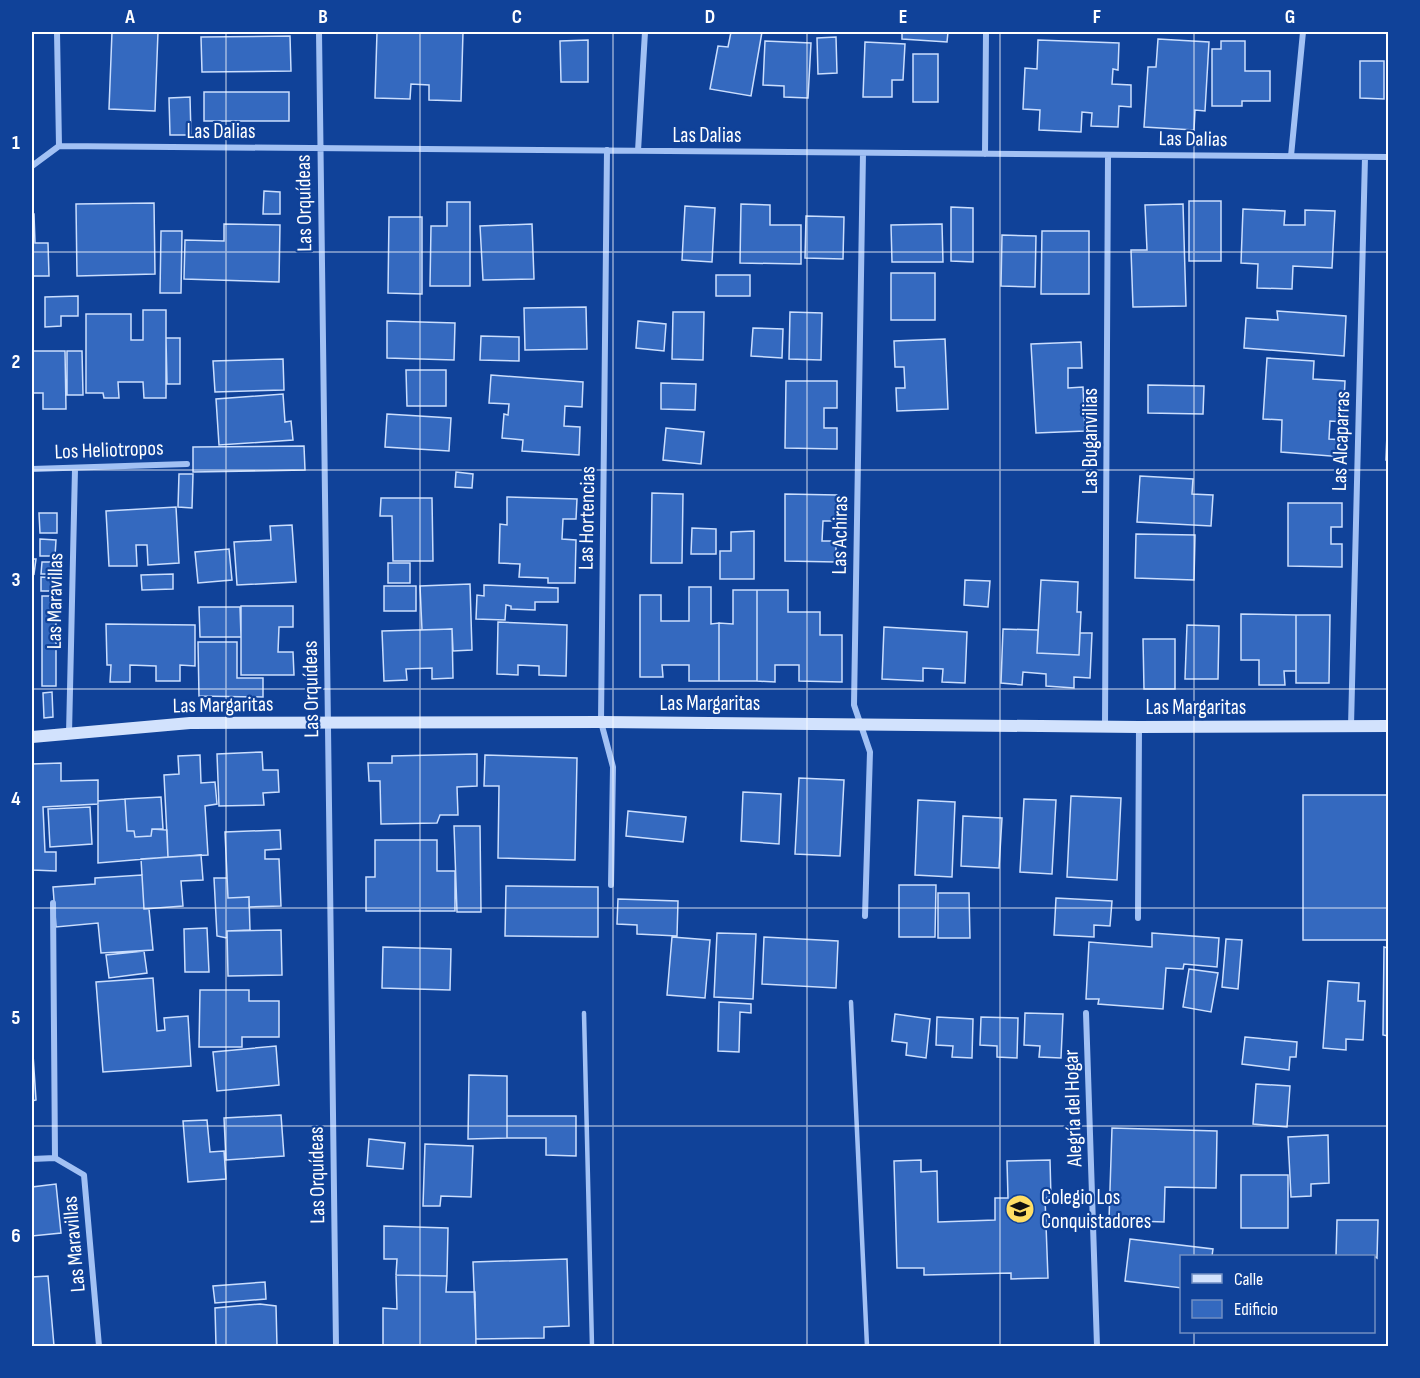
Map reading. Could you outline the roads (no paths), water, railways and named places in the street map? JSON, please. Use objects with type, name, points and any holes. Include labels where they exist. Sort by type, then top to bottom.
[{"type":"street","points":[[32,166],[59,146],[57,32]]},
{"type":"street","name":"Las Orquídeas","points":[[319,32],[336,1347]]},
{"type":"street","points":[[638,151],[645,32]]},
{"type":"street","points":[[986,32],[986,154]]},
{"type":"street","points":[[1291,156],[1303,32]]},
{"type":"street","name":"Las Dalias","points":[[59,146],[1389,157]]},
{"type":"street","name":"Las Hortencias","points":[[607,150],[602,722],[613,766],[611,885]]},
{"type":"street","name":"Las Achiras","points":[[863,153],[854,705],[870,752],[865,916]]},
{"type":"street","name":"Las Buganvilias","points":[[1105,727],[1108,154]]},
{"type":"street","name":"Las Alcaparras","points":[[1350,726],[1365,157]]},
{"type":"street","name":"Los Heliotropos","points":[[32,469],[187,465]]},
{"type":"street","name":"Las Maravillas","points":[[69,734],[75,469]]},
{"type":"street","name":"Las Margaritas","points":[[32,737],[190,723],[602,722],[1105,727],[1389,726]]},
{"type":"street","points":[[1138,918],[1140,727]]},
{"type":"street","points":[[32,1159],[55,1158],[53,903]]},
{"type":"street","name":"Alegría del Hogar","points":[[1086,1013],[1097,1347]]},
{"type":"street","name":"Las Maravillas","points":[[55,1158],[84,1175],[99,1347]]},
{"type":"lane","points":[[851,1002],[867,1347]]},
{"type":"lane","points":[[584,1013],[592,1347]]},
{"type":"place","name":"Colegio Los Conquistadores","points":[[1020,1209]]}]
